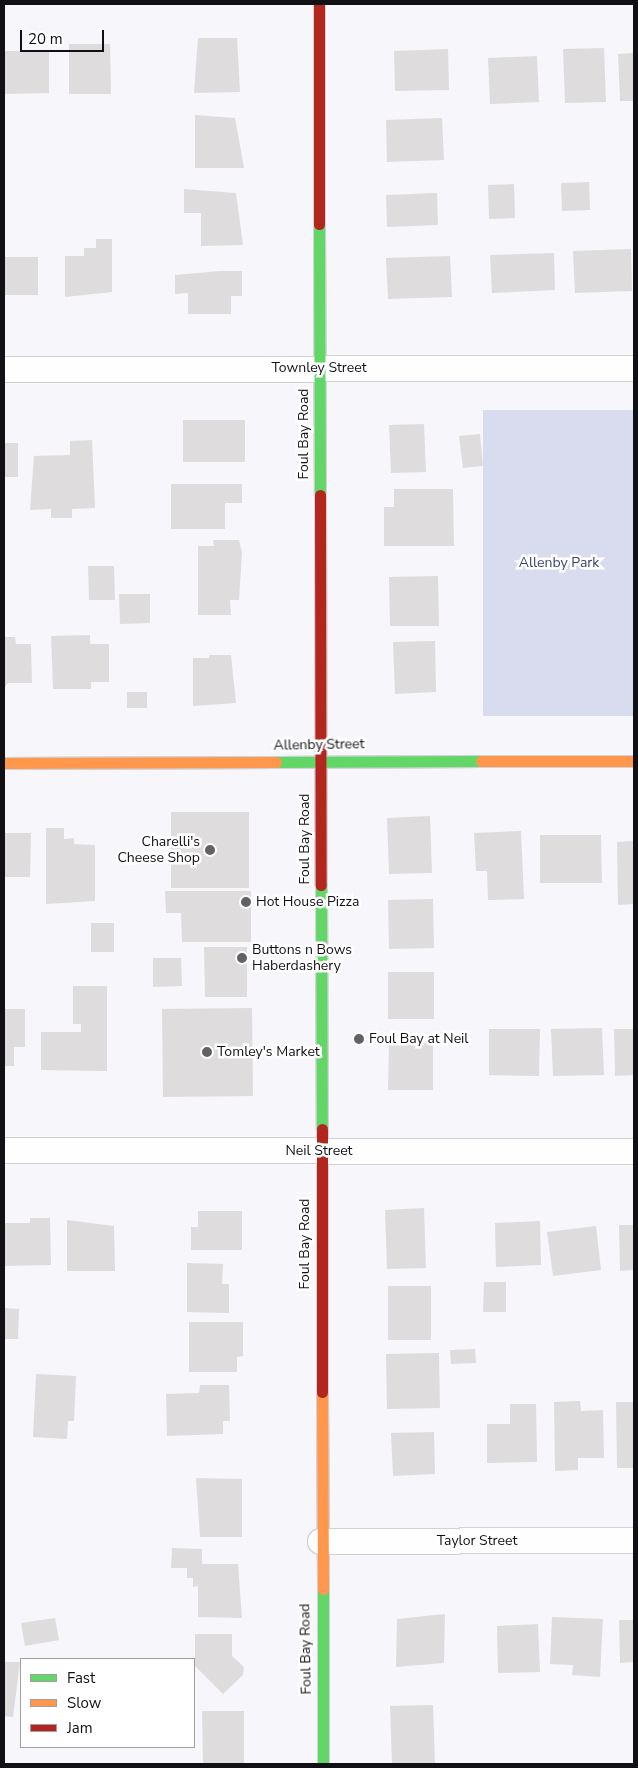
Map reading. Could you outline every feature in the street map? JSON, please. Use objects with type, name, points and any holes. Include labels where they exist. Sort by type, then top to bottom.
[{"type":"main road","name":"Foul Bay Road","points":[[319,4],[320,1541],[323,1764]]},
{"type":"main road","name":"Allenby Street","points":[[4,762],[320,759],[634,760]]},
{"type":"street","name":"Townley Street","points":[[4,368],[634,368]]},
{"type":"street","name":"Neil Street","points":[[4,1150],[634,1151]]},
{"type":"street","name":"Taylor Street","points":[[320,1541],[634,1540]]},
{"type":"green space","name":"Allenby Park","points":[[483,410],[634,410],[634,716],[483,716]]},
{"type":"building","points":[[198,38],[237,38],[240,92],[194,93]]},
{"type":"building","points":[[69,44],[110,44],[111,94],[69,94]]},
{"type":"building","points":[[604,48],[606,102],[565,103],[563,49]]},
{"type":"building","points":[[448,49],[449,90],[395,91],[394,51]]},
{"type":"building","points":[[4,51],[49,51],[49,93],[4,94]]},
{"type":"building","points":[[634,53],[634,101],[620,101],[618,54]]},
{"type":"building","points":[[537,56],[539,102],[490,104],[488,58]]},
{"type":"building","points":[[195,115],[235,118],[244,168],[195,168]]},
{"type":"building","points":[[442,118],[444,160],[387,162],[386,120]]},
{"type":"building","points":[[589,182],[590,210],[562,211],[561,183]]},
{"type":"building","points":[[514,184],[515,218],[489,219],[488,185]]},
{"type":"building","points":[[184,189],[236,193],[243,245],[201,246],[201,213],[184,213]]},
{"type":"building","points":[[437,193],[438,225],[387,227],[386,195]]},
{"type":"building","points":[[96,239],[112,239],[112,292],[65,297],[65,256],[84,256],[84,248],[96,248]]},
{"type":"building","points":[[631,249],[632,291],[575,293],[573,251]]},
{"type":"building","points":[[554,253],[555,290],[492,293],[490,255]]},
{"type":"building","points":[[450,256],[452,297],[388,299],[386,258]]},
{"type":"building","points":[[4,257],[38,257],[38,295],[4,295]]},
{"type":"building","points":[[242,271],[242,296],[231,296],[231,314],[188,314],[188,293],[175,294],[175,275]]},
{"type":"building","points":[[183,420],[245,420],[245,462],[183,462]]},
{"type":"building","points":[[424,424],[426,472],[391,473],[389,425]]},
{"type":"building","points":[[480,434],[483,466],[463,468],[459,436]]},
{"type":"building","points":[[92,440],[95,508],[72,509],[72,518],[51,518],[51,509],[30,510],[34,456],[70,455],[70,441]]},
{"type":"building","points":[[4,443],[18,443],[18,477],[4,477]]},
{"type":"building","points":[[171,484],[242,484],[242,503],[225,503],[225,529],[171,529]]},
{"type":"building","points":[[394,489],[453,489],[454,546],[384,546],[384,507],[394,507]]},
{"type":"building","points":[[213,540],[239,540],[242,553],[239,600],[230,600],[231,615],[198,615],[198,546],[214,546]]},
{"type":"building","points":[[88,566],[114,566],[115,600],[89,600]]},
{"type":"building","points":[[438,576],[439,626],[390,626],[389,577]]},
{"type":"building","points":[[119,594],[150,594],[150,623],[120,624]]},
{"type":"building","points":[[90,635],[90,644],[109,644],[109,682],[91,682],[91,689],[53,689],[51,636]]},
{"type":"building","points":[[4,637],[15,637],[16,644],[31,644],[32,683],[8,683],[4,688]]},
{"type":"building","points":[[435,641],[436,692],[395,694],[393,642]]},
{"type":"building","points":[[209,655],[231,655],[236,703],[193,706],[193,658],[209,658]]},
{"type":"building","points":[[127,692],[147,692],[147,708],[127,708]]},
{"type":"building","name":"Charelli's Cheese Shop","points":[[171,812],[249,812],[249,888],[171,888]]},
{"type":"building","points":[[430,816],[432,873],[389,874],[387,818]]},
{"type":"building","points":[[46,828],[64,828],[64,839],[74,838],[74,844],[95,845],[95,901],[46,904]]},
{"type":"building","points":[[521,831],[524,899],[488,900],[487,871],[476,871],[474,833]]},
{"type":"building","points":[[4,833],[31,833],[30,877],[4,877]]},
{"type":"building","points":[[540,835],[601,835],[602,883],[540,883]]},
{"type":"building","points":[[634,841],[634,904],[618,905],[617,842]]},
{"type":"building","points":[[165,891],[251,891],[251,942],[182,942],[181,913],[166,913]]},
{"type":"building","points":[[433,899],[434,948],[389,949],[388,900]]},
{"type":"building","points":[[91,923],[114,923],[114,952],[91,952]]},
{"type":"building","points":[[204,947],[247,947],[247,997],[205,997]]},
{"type":"building","points":[[153,958],[181,958],[182,986],[153,987]]},
{"type":"building","points":[[388,972],[434,972],[434,1019],[388,1019]]},
{"type":"building","points":[[73,986],[107,986],[107,1071],[41,1070],[41,1032],[81,1032],[81,1024],[73,1024]]},
{"type":"building","name":"Tomley's Market","points":[[252,1008],[253,1096],[163,1097],[162,1009]]},
{"type":"building","points":[[4,1009],[25,1009],[25,1047],[14,1047],[14,1066],[4,1066]]},
{"type":"building","points":[[602,1028],[604,1075],[553,1076],[551,1029]]},
{"type":"building","points":[[489,1029],[540,1029],[539,1076],[489,1075]]},
{"type":"building","points":[[614,1029],[634,1029],[634,1075],[615,1076]]},
{"type":"building","points":[[389,1043],[433,1043],[433,1090],[388,1090]]},
{"type":"building","points":[[424,1208],[426,1268],[387,1269],[385,1210]]},
{"type":"building","points":[[198,1211],[242,1211],[242,1250],[191,1250],[191,1227],[198,1227]]},
{"type":"building","points":[[30,1218],[50,1218],[51,1265],[4,1266],[4,1223],[30,1223]]},
{"type":"building","points":[[67,1220],[114,1226],[115,1271],[67,1271]]},
{"type":"building","points":[[540,1221],[541,1265],[496,1267],[495,1223]]},
{"type":"building","points":[[619,1225],[634,1225],[634,1270],[620,1271]]},
{"type":"building","points":[[596,1226],[601,1270],[553,1276],[547,1232]]},
{"type":"building","points":[[187,1263],[223,1264],[222,1284],[229,1284],[229,1313],[187,1312]]},
{"type":"building","points":[[484,1282],[506,1282],[506,1312],[483,1312]]},
{"type":"building","points":[[388,1286],[431,1286],[431,1340],[388,1340]]},
{"type":"building","points":[[4,1308],[19,1309],[18,1339],[4,1339]]},
{"type":"building","points":[[189,1322],[243,1322],[243,1356],[237,1357],[237,1372],[189,1372]]},
{"type":"building","points":[[475,1349],[476,1363],[451,1364],[450,1350]]},
{"type":"building","points":[[439,1353],[440,1408],[387,1409],[386,1354]]},
{"type":"building","points":[[36,1374],[76,1376],[74,1421],[68,1421],[67,1439],[33,1437]]},
{"type":"building","points":[[200,1385],[229,1385],[230,1421],[223,1421],[223,1434],[167,1436],[166,1394],[199,1393]]},
{"type":"building","points":[[580,1401],[581,1411],[603,1410],[604,1458],[578,1458],[578,1470],[555,1471],[554,1402]]},
{"type":"building","points":[[616,1402],[634,1402],[634,1468],[617,1468]]},
{"type":"building","points":[[510,1404],[536,1404],[537,1462],[487,1463],[487,1424],[510,1424]]},
{"type":"building","points":[[434,1432],[435,1474],[393,1476],[391,1433]]},
{"type":"building","points":[[196,1478],[242,1479],[242,1537],[200,1537]]},
{"type":"building","points":[[172,1548],[202,1549],[202,1564],[238,1564],[242,1618],[198,1617],[198,1586],[193,1587],[193,1578],[187,1578],[187,1568],[171,1568]]},
{"type":"building","points":[[445,1614],[444,1663],[396,1667],[397,1619]]},
{"type":"building","points":[[552,1617],[603,1619],[600,1677],[572,1675],[573,1665],[550,1664]]},
{"type":"building","points":[[55,1618],[59,1640],[25,1646],[21,1623]]},
{"type":"building","points":[[619,1620],[634,1620],[634,1662],[620,1663]]},
{"type":"building","points":[[538,1624],[540,1672],[498,1673],[497,1626]]},
{"type":"building","points":[[195,1634],[232,1634],[232,1656],[244,1667],[243,1675],[223,1694],[195,1666]]},
{"type":"building","points":[[4,1662],[20,1662],[13,1717],[4,1716]]},
{"type":"building","points":[[433,1705],[435,1764],[392,1764],[390,1706]]},
{"type":"building","points":[[202,1711],[244,1711],[244,1764],[203,1764]]},
{"type":"traffic: fast","points":[[319,224],[320,495]]},
{"type":"traffic: fast","points":[[276,762],[481,761]]},
{"type":"traffic: fast","points":[[321,885],[322,1129]]},
{"type":"traffic: fast","points":[[323,1589],[323,1764]]},
{"type":"traffic: slow","points":[[481,761],[634,761]]},
{"type":"traffic: slow","points":[[4,763],[276,762]]},
{"type":"traffic: slow","points":[[322,1392],[323,1589]]},
{"type":"traffic: jam","points":[[319,4],[319,224]]},
{"type":"traffic: jam","points":[[320,495],[321,885]]},
{"type":"traffic: jam","points":[[322,1129],[322,1392]]},
{"type":"place","name":"Charelli's Cheese Shop","points":[[210,850]]},
{"type":"place","name":"Hot House Pizza","points":[[246,902]]},
{"type":"place","name":"Buttons n Bows Haberdashery","points":[[242,958]]},
{"type":"place","name":"Foul Bay at Neil","points":[[359,1039]]},
{"type":"place","name":"Tomley's Market","points":[[207,1052]]}]
